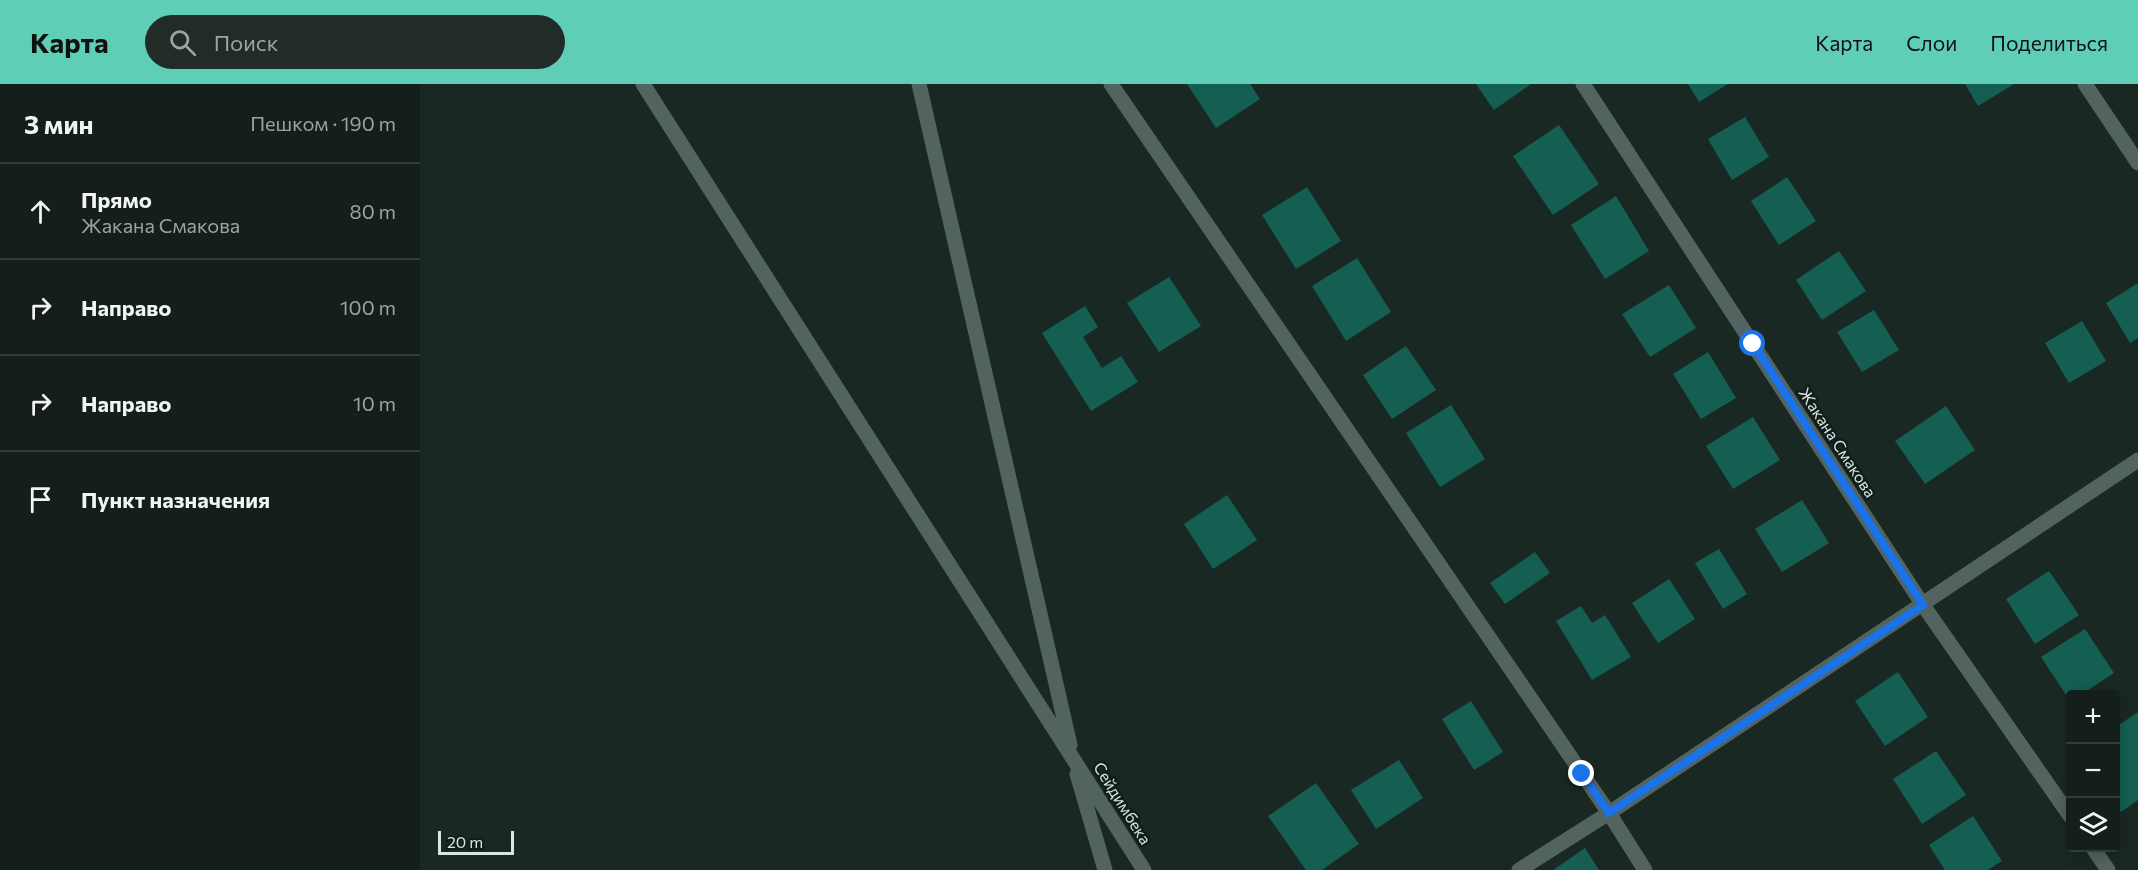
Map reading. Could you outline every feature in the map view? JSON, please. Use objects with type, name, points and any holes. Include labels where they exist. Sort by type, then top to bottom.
[{"type":"street","name":"Сейдимбека","points":[[643,84],[1144,870]]},
{"type":"street","points":[[919,84],[1072,756],[1105,870]]},
{"type":"street","points":[[1110,84],[1609,813],[1645,870]]},
{"type":"street","name":"Жакана Смакова","points":[[1583,84],[1923,605],[2066,810]]},
{"type":"street","points":[[2085,84],[2138,163]]},
{"type":"street","points":[[1519,870],[1609,813],[2138,460]]},
{"type":"street","points":[[2096,852],[2108,870]]},
{"type":"building","points":[[1187,84],[1250,84],[1260,99],[1216,128]]},
{"type":"building","points":[[1476,84],[1531,84],[1494,110]]},
{"type":"building","points":[[1688,84],[1728,84],[1699,102]]},
{"type":"building","points":[[1965,84],[2014,84],[1978,106]]},
{"type":"building","points":[[1745,117],[1769,157],[1732,180],[1708,139]]},
{"type":"building","points":[[1559,125],[1599,184],[1553,215],[1513,156]]},
{"type":"building","points":[[1787,177],[1816,221],[1779,245],[1751,201]]},
{"type":"building","points":[[1307,187],[1341,241],[1296,269],[1262,215]]},
{"type":"building","points":[[1616,196],[1649,251],[1605,279],[1571,225]]},
{"type":"building","points":[[1839,251],[1866,291],[1822,320],[1796,280]]},
{"type":"building","points":[[1357,258],[1391,312],[1346,341],[1312,286]]},
{"type":"building","points":[[1169,277],[1201,326],[1159,352],[1127,303]]},
{"type":"building","points":[[2138,283],[2138,338],[2130,343],[2106,303]]},
{"type":"building","points":[[1669,285],[1696,328],[1650,357],[1622,314]]},
{"type":"building","points":[[1085,306],[1098,327],[1083,337],[1102,368],[1121,356],[1138,382],[1091,411],[1042,333]]},
{"type":"building","points":[[1874,310],[1899,350],[1862,372],[1837,332]]},
{"type":"building","points":[[2082,321],[2106,361],[2069,383],[2045,343]]},
{"type":"building","points":[[1406,346],[1436,390],[1392,419],[1363,375]]},
{"type":"building","points":[[1708,352],[1736,398],[1701,419],[1673,374]]},
{"type":"building","points":[[1451,405],[1485,459],[1440,487],[1406,433]]},
{"type":"building","points":[[1946,406],[1975,450],[1925,484],[1895,441]]},
{"type":"building","points":[[1753,417],[1780,460],[1733,489],[1706,446]]},
{"type":"building","points":[[1227,495],[1257,540],[1213,569],[1184,524]]},
{"type":"building","points":[[1802,500],[1829,543],[1782,572],[1755,529]]},
{"type":"building","points":[[1719,549],[1747,594],[1723,609],[1695,563]]},
{"type":"building","points":[[1535,552],[1550,573],[1505,604],[1490,583]]},
{"type":"building","points":[[2049,571],[2079,615],[2035,644],[2006,599]]},
{"type":"building","points":[[1669,579],[1695,619],[1658,643],[1632,603]]},
{"type":"building","points":[[1581,606],[1592,623],[1605,615],[1631,657],[1592,680],[1556,621]]},
{"type":"building","points":[[2085,629],[2114,673],[2088,690],[2066,690],[2066,695],[2041,657]]},
{"type":"building","points":[[1898,672],[1928,717],[1885,746],[1855,701]]},
{"type":"building","points":[[1471,701],[1503,752],[1474,770],[1442,719]]},
{"type":"building","points":[[2138,712],[2138,800],[2121,812],[2120,810],[2120,724]]},
{"type":"building","points":[[1936,751],[1966,795],[1922,824],[1893,779]]},
{"type":"building","points":[[1399,760],[1423,798],[1376,829],[1351,790]]},
{"type":"building","points":[[1316,783],[1359,844],[1322,870],[1306,870],[1268,816]]},
{"type":"building","points":[[1973,816],[2002,861],[1988,870],[1945,870],[1929,845]]},
{"type":"building","points":[[1585,848],[1599,870],[1553,870]]},
{"type":"route","points":[[1582,774],[1609,813],[1923,605],[1753,344]]}]
